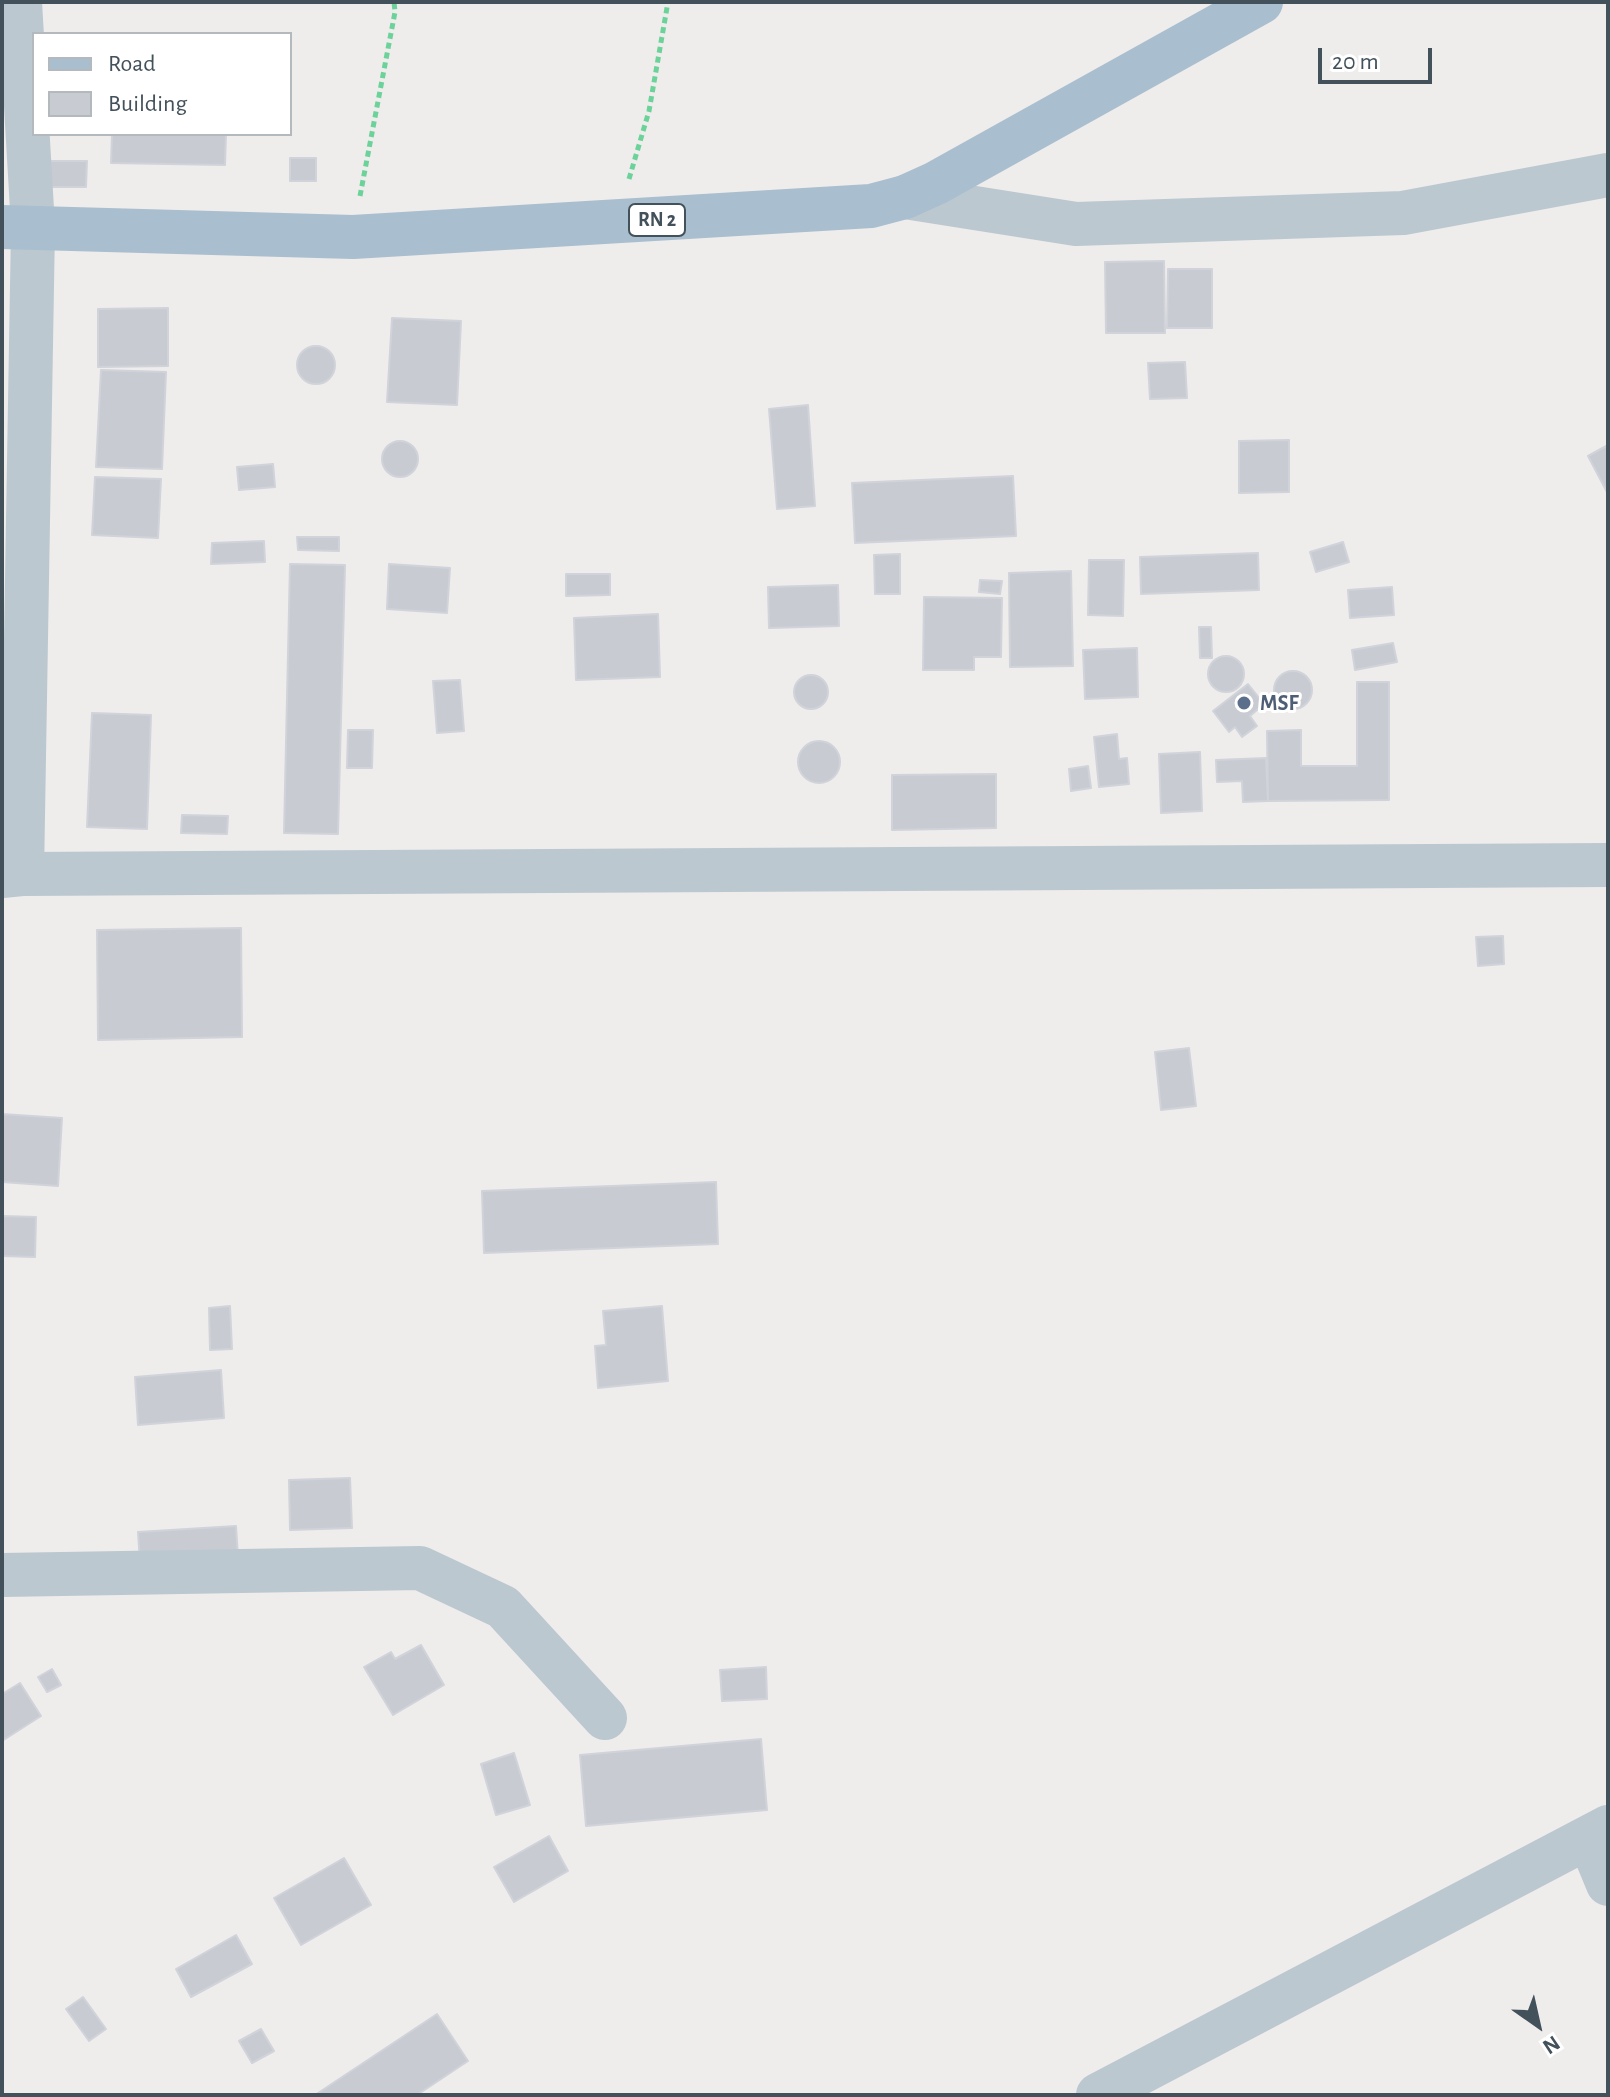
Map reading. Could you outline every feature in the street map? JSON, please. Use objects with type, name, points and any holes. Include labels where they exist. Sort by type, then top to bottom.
[{"type":"main road","name":"RN 2","points":[[17,227],[353,237],[871,206],[905,197],[936,183],[1261,2]]},
{"type":"street","points":[[20,2],[12,875],[1608,865]]},
{"type":"street","points":[[905,197],[1076,224],[1123,223],[1403,213],[1608,175]]},
{"type":"street","points":[[2,1575],[420,1568],[503,1607],[605,1718]]},
{"type":"street","points":[[1098,2095],[1599,1833],[1608,1884]]},
{"type":"path","points":[[353,237],[395,12],[394,2]]},
{"type":"path","points":[[616,222],[649,111],[668,2]]},
{"type":"building","points":[[112,136],[226,136],[225,165],[111,163]]},
{"type":"building","points":[[290,158],[316,158],[316,181],[290,181]]},
{"type":"building","points":[[44,161],[87,161],[86,187],[44,187]]},
{"type":"building","points":[[1164,261],[1165,333],[1106,333],[1105,262]]},
{"type":"building","points":[[1168,269],[1212,269],[1212,328],[1167,328]]},
{"type":"building","points":[[168,308],[168,366],[98,367],[98,309]]},
{"type":"building","points":[[392,318],[461,321],[457,405],[387,402]]},
{"type":"building","points":[[316,346],[330,351],[335,365],[330,379],[316,384],[302,379],[297,365],[302,351]]},
{"type":"building","points":[[1185,362],[1187,398],[1150,399],[1148,363]]},
{"type":"building","points":[[101,370],[166,372],[162,469],[96,467]]},
{"type":"building","points":[[808,405],[815,506],[777,509],[769,409]]},
{"type":"building","points":[[1289,440],[1289,492],[1239,493],[1239,441]]},
{"type":"building","points":[[400,441],[413,446],[418,459],[413,472],[400,477],[387,472],[382,459],[387,446]]},
{"type":"building","points":[[1608,445],[1608,494],[1588,456]]},
{"type":"building","points":[[273,464],[275,487],[239,490],[237,467]]},
{"type":"building","points":[[1013,476],[1016,536],[855,543],[852,483]]},
{"type":"building","points":[[95,477],[161,479],[158,538],[92,535]]},
{"type":"building","points":[[297,537],[339,537],[339,551],[298,550]]},
{"type":"building","points":[[264,541],[265,562],[211,564],[212,543]]},
{"type":"building","points":[[1343,542],[1349,562],[1316,572],[1310,552]]},
{"type":"building","points":[[1258,553],[1259,590],[1141,594],[1140,557]]},
{"type":"building","points":[[900,554],[900,594],[875,594],[874,555]]},
{"type":"building","points":[[1089,560],[1124,560],[1123,616],[1088,615]]},
{"type":"building","points":[[290,564],[345,565],[338,834],[284,833]]},
{"type":"building","points":[[389,564],[450,568],[447,613],[387,609]]},
{"type":"building","points":[[1071,571],[1073,666],[1010,667],[1009,573]]},
{"type":"building","points":[[566,574],[610,574],[610,595],[566,596]]},
{"type":"building","points":[[980,580],[1002,581],[1000,594],[979,592]]},
{"type":"building","points":[[838,585],[839,626],[769,628],[768,587]]},
{"type":"building","points":[[1392,587],[1394,615],[1350,618],[1348,590]]},
{"type":"building","points":[[924,597],[1002,598],[1001,657],[974,657],[974,670],[923,670]]},
{"type":"building","points":[[658,614],[660,677],[576,680],[574,618]]},
{"type":"building","points":[[1199,627],[1211,627],[1212,658],[1200,658]]},
{"type":"building","points":[[1393,643],[1397,662],[1355,670],[1352,650]]},
{"type":"building","points":[[1137,648],[1138,697],[1085,699],[1083,650]]},
{"type":"building","points":[[1226,656],[1239,661],[1244,674],[1239,687],[1226,692],[1213,687],[1208,674],[1213,661]]},
{"type":"building","points":[[1293,671],[1306,677],[1312,690],[1306,703],[1293,709],[1280,703],[1274,690],[1280,677]]},
{"type":"building","points":[[811,675],[823,680],[828,692],[823,704],[811,709],[799,704],[794,692],[799,680]]},
{"type":"building","points":[[460,680],[464,731],[437,733],[433,681]]},
{"type":"building","points":[[1357,682],[1389,682],[1389,800],[1268,801],[1267,731],[1301,730],[1301,766],[1357,766]]},
{"type":"building","points":[[1248,684],[1264,704],[1250,716],[1257,726],[1242,737],[1235,727],[1229,732],[1213,711]]},
{"type":"building","points":[[92,713],[151,715],[147,829],[87,827]]},
{"type":"building","points":[[348,730],[373,730],[372,768],[347,768]]},
{"type":"building","points":[[1117,734],[1119,759],[1127,758],[1129,784],[1099,787],[1094,737]]},
{"type":"building","points":[[819,741],[834,747],[840,762],[834,777],[819,783],[804,777],[798,762],[804,747]]},
{"type":"building","points":[[1200,752],[1202,811],[1161,813],[1159,754]]},
{"type":"building","points":[[1266,758],[1268,801],[1243,802],[1242,781],[1217,782],[1216,760]]},
{"type":"building","points":[[1088,766],[1091,788],[1071,791],[1069,769]]},
{"type":"building","points":[[996,774],[996,828],[892,830],[892,775]]},
{"type":"building","points":[[182,815],[228,816],[227,834],[181,833]]},
{"type":"building","points":[[241,928],[242,1037],[98,1040],[97,930]]},
{"type":"building","points":[[1503,936],[1504,964],[1478,966],[1476,937]]},
{"type":"building","points":[[1189,1048],[1196,1106],[1161,1110],[1155,1052]]},
{"type":"building","points":[[2,1114],[62,1118],[58,1186],[2,1182]]},
{"type":"building","points":[[716,1182],[718,1244],[484,1253],[482,1191]]},
{"type":"building","points":[[2,1216],[36,1217],[35,1257],[2,1256]]},
{"type":"building","points":[[230,1306],[232,1349],[210,1350],[209,1308]]},
{"type":"building","points":[[662,1306],[668,1381],[598,1388],[595,1346],[606,1345],[603,1311]]},
{"type":"building","points":[[221,1370],[224,1418],[138,1425],[135,1377]]},
{"type":"building","points":[[350,1478],[352,1528],[290,1530],[289,1480]]},
{"type":"building","points":[[236,1526],[238,1557],[140,1563],[138,1532]]},
{"type":"building","points":[[421,1645],[444,1685],[393,1715],[364,1667],[391,1652],[395,1659]]},
{"type":"building","points":[[766,1667],[767,1699],[722,1701],[720,1670]]},
{"type":"building","points":[[52,1669],[61,1685],[47,1692],[38,1677]]},
{"type":"building","points":[[20,1683],[41,1716],[2,1741],[2,1694]]},
{"type":"building","points":[[761,1739],[767,1810],[586,1826],[580,1755]]},
{"type":"building","points":[[514,1753],[530,1805],[496,1815],[481,1764]]},
{"type":"building","points":[[549,1836],[568,1871],[514,1902],[494,1867]]},
{"type":"building","points":[[344,1858],[371,1905],[301,1945],[274,1898]]},
{"type":"building","points":[[236,1935],[252,1964],[191,1997],[176,1969]]},
{"type":"building","points":[[83,1997],[106,2029],[89,2041],[66,2009]]},
{"type":"building","points":[[437,2014],[468,2061],[417,2095],[315,2095]]},
{"type":"building","points":[[261,2029],[274,2051],[252,2063],[239,2041]]},
{"type":"place","name":"MSF","points":[[1244,703]]}]
